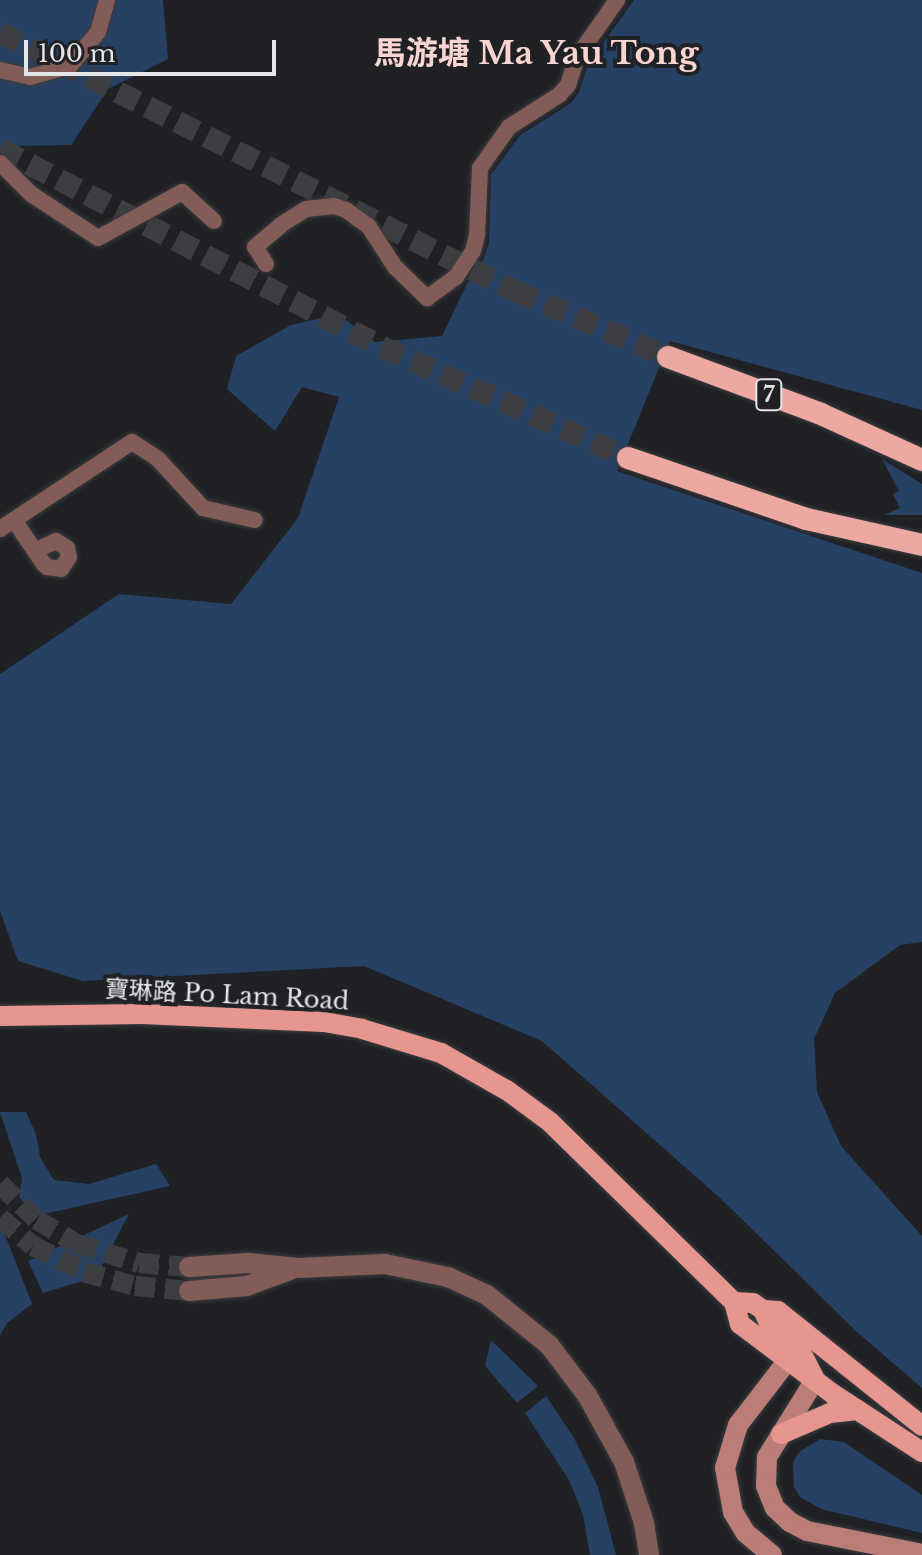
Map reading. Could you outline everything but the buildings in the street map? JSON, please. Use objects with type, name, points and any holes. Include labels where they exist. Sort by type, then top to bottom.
[{"type":"highway","name":"7","points":[[668,357],[821,414],[922,460]]},
{"type":"highway","points":[[628,458],[806,519],[922,545]]},
{"type":"main road","name":"寶琳路 Po Lam Road","points":[[1,1015],[142,1014],[324,1022],[386,1035],[441,1053],[508,1091],[550,1122],[734,1302],[740,1324],[798,1347],[922,1426]]},
{"type":"main road","name":"寶琳路 Po Lam Road","points":[[734,1302],[753,1303],[763,1310],[778,1311],[815,1380],[922,1452]]},
{"type":"main road","points":[[772,1555],[745,1532],[733,1512],[725,1468],[738,1425],[798,1347]]},
{"type":"main road","points":[[815,1380],[767,1457],[764,1476],[769,1498],[782,1516],[807,1531],[922,1554]]},
{"type":"main road","points":[[781,1434],[830,1413],[858,1410]]},
{"type":"street","points":[[0,70],[30,77],[70,66],[98,32],[107,0]]},
{"type":"street","points":[[266,264],[255,247],[306,209],[334,206],[346,210],[369,227],[395,267],[427,298],[456,277],[473,251],[477,235],[480,168],[509,127],[559,95],[568,85],[577,57],[617,0]]},
{"type":"street","points":[[0,163],[40,201],[98,238],[182,192],[214,221]]},
{"type":"street","points":[[35,551],[7,524],[132,442],[158,459],[203,508],[255,520]]},
{"type":"street","points":[[189,1267],[248,1263],[298,1268],[385,1264],[424,1270],[487,1295],[530,1326],[569,1369],[604,1423],[637,1498],[649,1555]]},
{"type":"street","points":[[189,1291],[247,1286],[298,1268]]},
{"type":"shaded area","points":[[0,0],[163,0],[168,59],[108,89],[71,145],[9,146],[0,149]]},
{"type":"shaded area","points":[[634,0],[922,0],[922,410],[670,341],[617,471],[922,573],[922,942],[900,945],[835,993],[814,1039],[817,1092],[841,1146],[922,1236],[922,1388],[856,1331],[719,1197],[542,1041],[364,966],[83,981],[18,961],[0,911],[0,674],[119,594],[231,604],[298,518],[339,397],[302,387],[275,431],[227,389],[236,356],[291,325],[338,314],[375,342],[442,336],[467,284],[484,258],[489,242],[491,175],[520,135],[571,103],[579,92],[588,64]]},
{"type":"shaded area","points":[[882,459],[922,484],[922,515],[884,515],[900,508],[893,494],[899,491]]},
{"type":"shaded area","points":[[0,1112],[26,1112],[36,1134],[40,1157],[54,1180],[89,1184],[156,1164],[170,1186],[35,1216],[19,1197],[22,1178]]},
{"type":"shaded area","points":[[129,1214],[96,1277],[43,1293],[28,1261]]},
{"type":"shaded area","points":[[0,1222],[32,1304],[7,1323],[0,1335]]},
{"type":"shaded area","points":[[491,1340],[538,1386],[517,1403],[485,1366]]},
{"type":"shaded area","points":[[546,1396],[574,1438],[598,1487],[616,1555],[590,1555],[583,1515],[569,1480],[525,1413]]},
{"type":"shaded area","points":[[820,1439],[844,1442],[922,1495],[922,1533],[821,1509],[800,1497],[794,1487],[793,1462],[799,1452]]},
{"type":"tunnel","points":[[0,33],[515,291],[668,357]]},
{"type":"tunnel","points":[[0,149],[382,347],[628,458]]},
{"type":"tunnel","points":[[0,1184],[37,1220],[77,1244],[139,1263],[189,1267]]},
{"type":"tunnel","points":[[0,1218],[33,1246],[84,1272],[135,1286],[189,1291]]},
{"type":"district","name":"馬游塘 Ma Yau Tong","points":[[536,53]]}]
